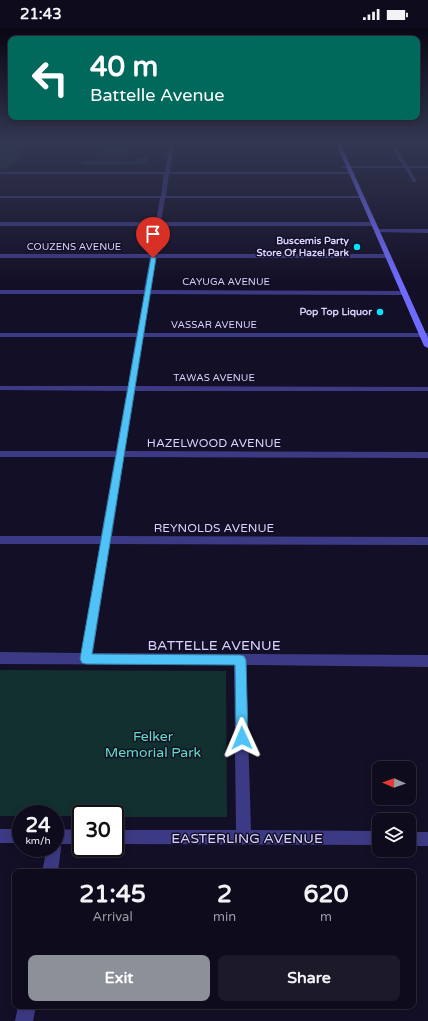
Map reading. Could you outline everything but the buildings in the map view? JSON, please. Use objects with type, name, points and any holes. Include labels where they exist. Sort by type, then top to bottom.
[{"type":"main road","points":[[359,189],[388,256],[426,335],[428,346]]},
{"type":"street","points":[[86,659],[164,189]]},
{"type":"street","points":[[0,197],[362,197]]},
{"type":"street","points":[[0,224],[374,224]]},
{"type":"street","points":[[377,231],[428,231]]},
{"type":"street","name":"COUZENS AVENUE","points":[[0,256],[388,256]]},
{"type":"street","name":"CAYUGA AVENUE","points":[[0,292],[405,292]]},
{"type":"street","name":"VASSAR AVENUE","points":[[0,335],[426,335]]},
{"type":"street","name":"TAWAS AVENUE","points":[[0,388],[428,389]]},
{"type":"street","name":"HAZELWOOD AVENUE","points":[[0,454],[428,455]]},
{"type":"street","name":"REYNOLDS AVENUE","points":[[0,540],[428,542]]},
{"type":"street","name":"BATTELLE AVENUE","points":[[0,658],[428,661]]},
{"type":"street","points":[[240,660],[244,838]]},
{"type":"street","points":[[0,836],[12,836]]},
{"type":"street","name":"EASTERLING AVENUE","points":[[124,837],[372,838]]},
{"type":"street","points":[[416,839],[428,839]]},
{"type":"street","points":[[50,869],[52,857]]},
{"type":"street","points":[[24,1021],[26,1009]]},
{"type":"green space","name":"Felker Memorial Park","points":[[0,670],[226,671],[227,817],[124,817],[124,805],[72,805],[72,816],[64,816],[64,805],[12,805],[12,816],[0,816]]},
{"type":"place","name":"Buscemis Party Store Of Hazel Park","points":[[357,247]]},
{"type":"place","name":"Pop Top Liquor","points":[[380,312]]},
{"type":"route","points":[[153,258],[86,659],[240,660],[242,738]]}]
